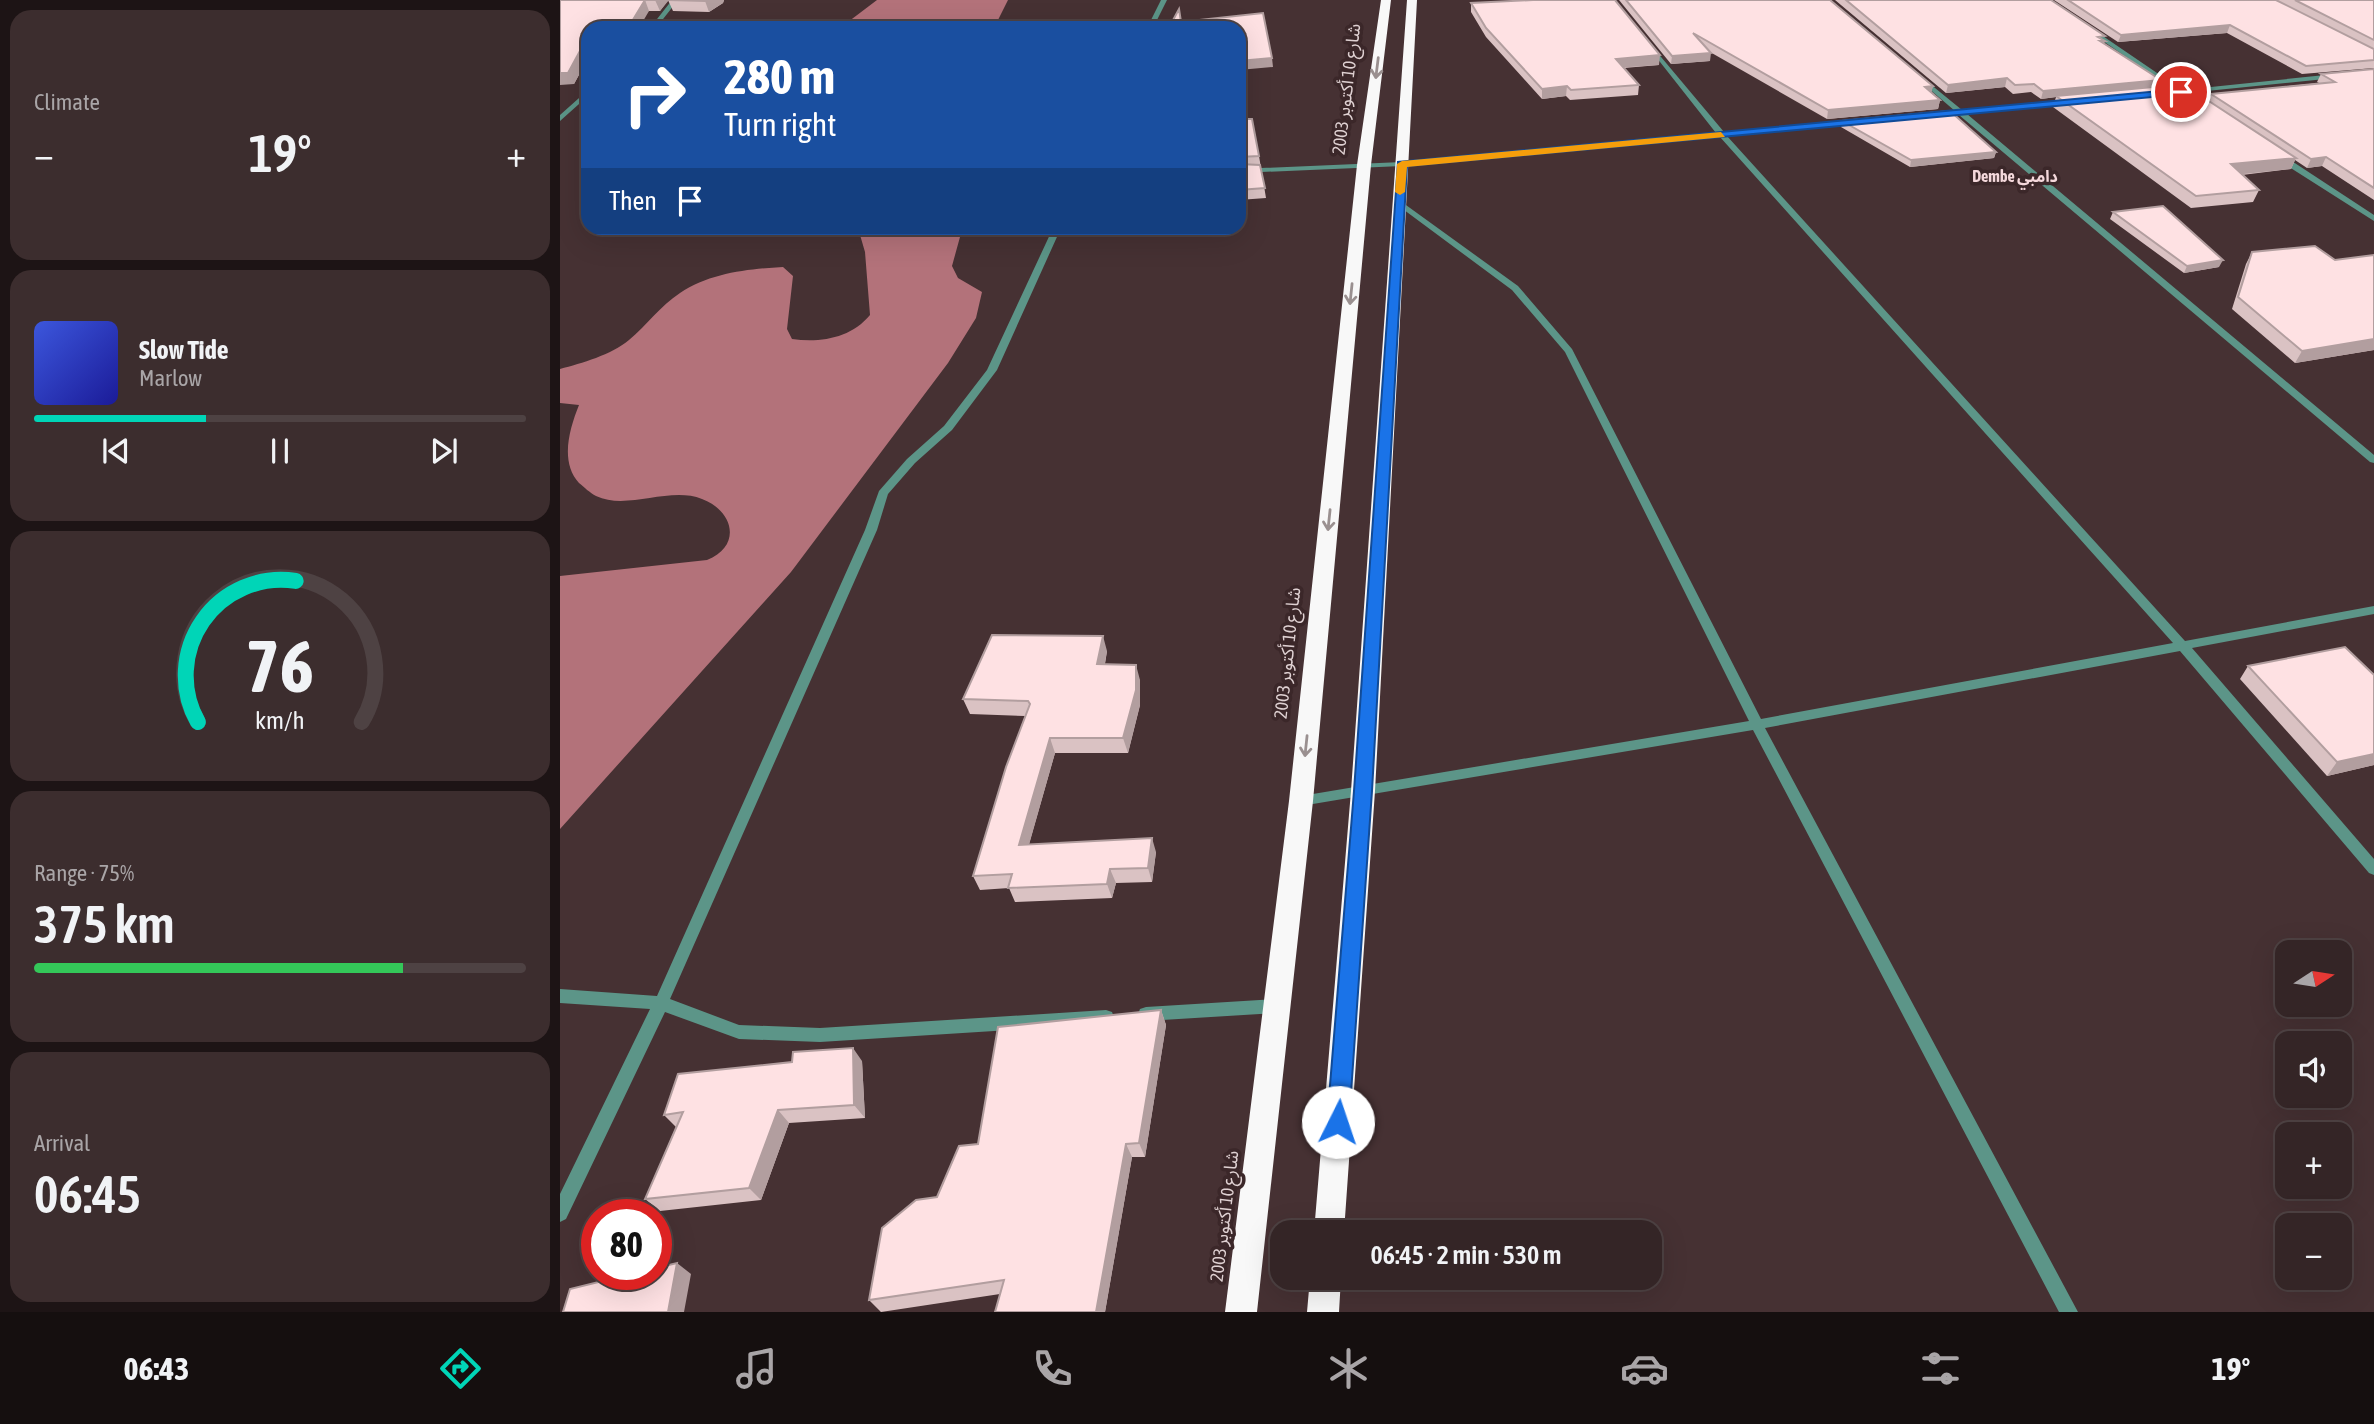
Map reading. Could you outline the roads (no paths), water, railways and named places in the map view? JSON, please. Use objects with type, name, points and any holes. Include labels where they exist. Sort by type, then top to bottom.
[{"type":"highway","name":"شارع 10 أكتوبر 2003","points":[[1241,1312],[1301,801],[1364,165],[1386,0]]},
{"type":"highway","points":[[1330,1220],[1363,791],[1412,0]]},
{"type":"highway","points":[[1323,1312],[1325,1290]]},
{"type":"street","points":[[658,21],[674,0]]},
{"type":"street","points":[[1154,21],[1164,0]]},
{"type":"street","points":[[2079,23],[2193,99]]},
{"type":"street","points":[[1647,42],[1722,135],[2182,645],[2374,869]]},
{"type":"street","points":[[1909,69],[2374,460]]},
{"type":"street","points":[[2154,94],[2346,75]]},
{"type":"street","points":[[560,119],[581,99]]},
{"type":"street","points":[[1921,117],[2085,101]]},
{"type":"street","points":[[1246,171],[1402,164],[1868,121]]},
{"type":"street","points":[[2272,151],[2374,219]]},
{"type":"street","points":[[1399,202],[1515,288],[1569,351],[1757,724],[2069,1312]]},
{"type":"street","points":[[560,1213],[661,1003],[871,530],[883,493],[911,461],[956,419],[992,370],[1054,235]]},
{"type":"street","points":[[1301,801],[1757,724],[2374,610]]},
{"type":"street","points":[[560,996],[661,1003],[739,1032],[820,1035],[1276,1006]]},
{"type":"district","name":"Dembe دامبي","points":[[2015,176]]}]
